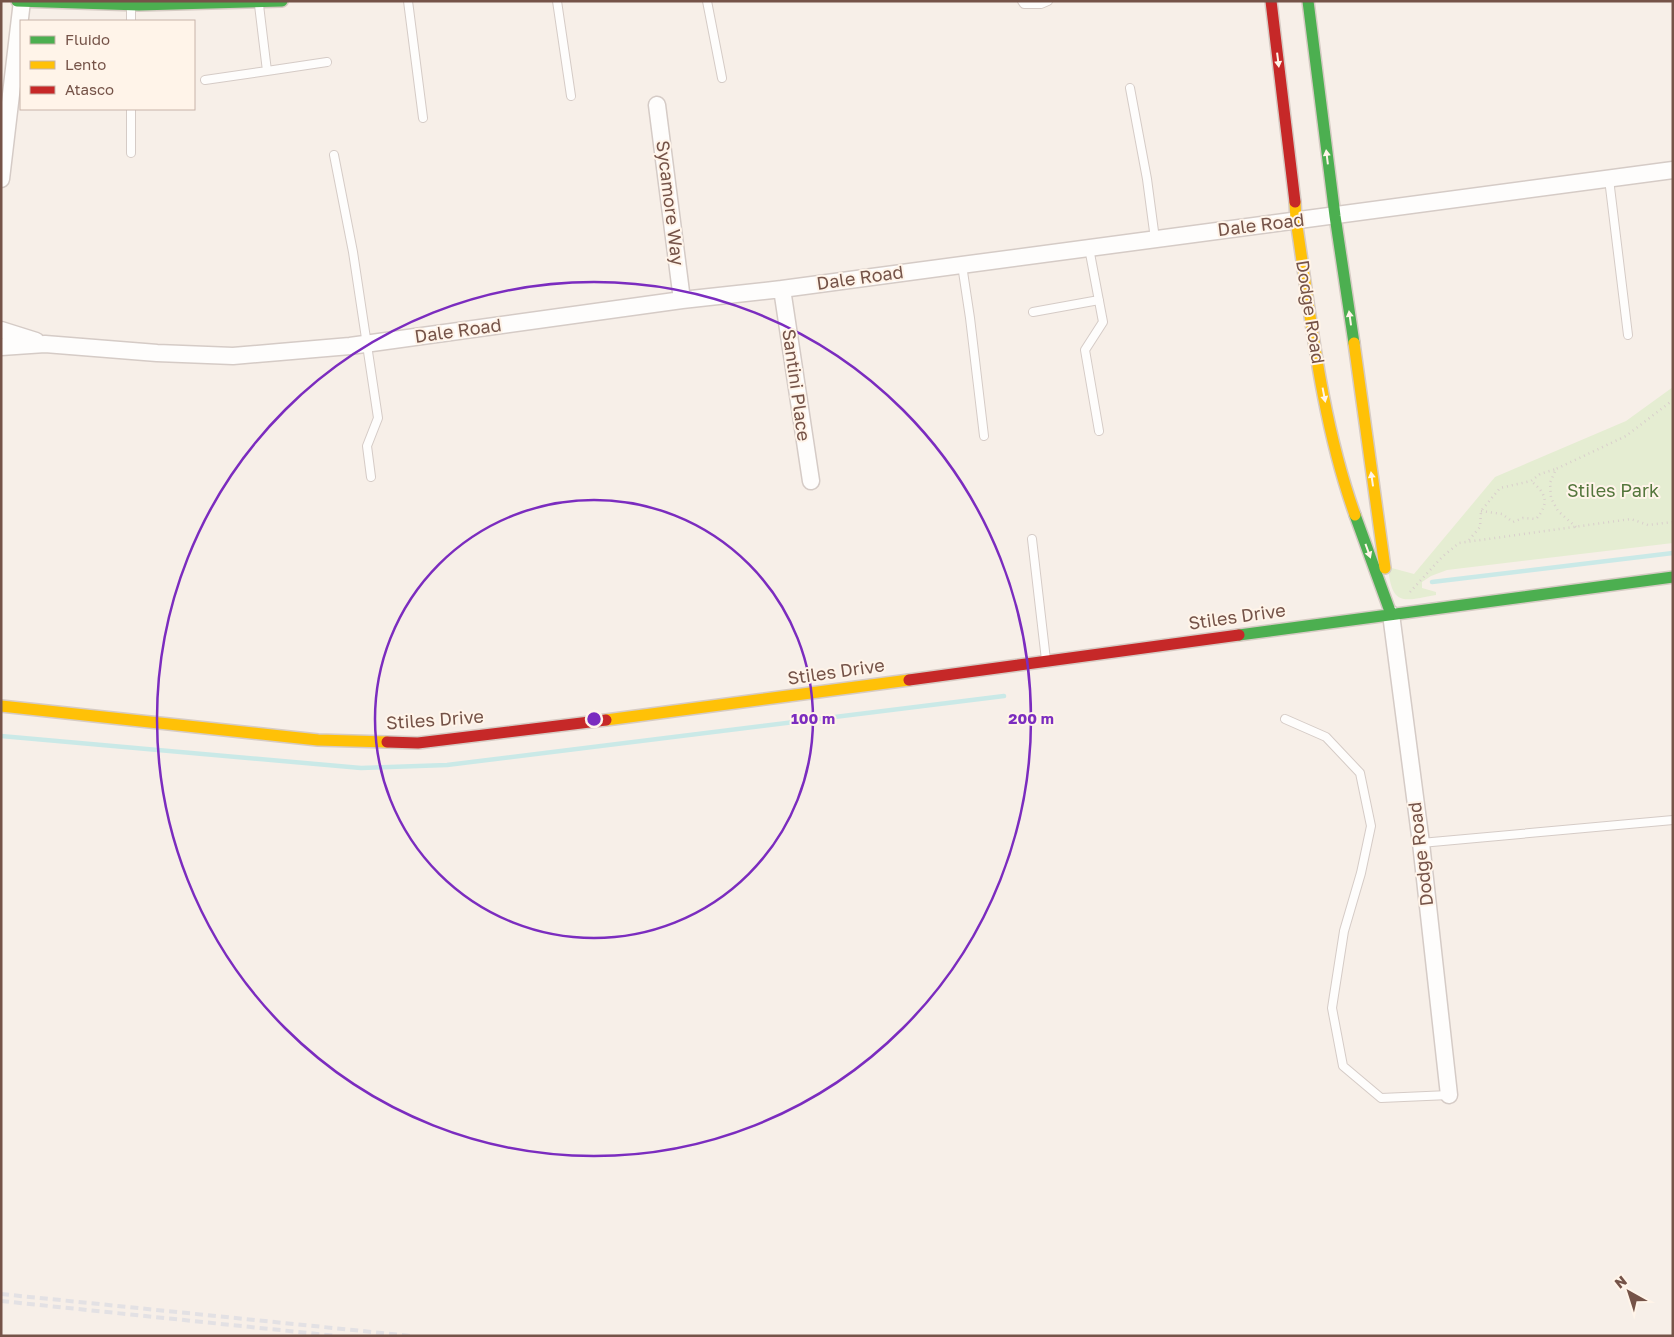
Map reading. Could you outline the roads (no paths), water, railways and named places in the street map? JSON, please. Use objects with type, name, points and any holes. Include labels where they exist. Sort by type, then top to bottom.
[{"type":"street","points":[[17,1],[131,5],[282,1]]},
{"type":"street","points":[[1,179],[22,1]]},
{"type":"street","name":"Dodge Road","points":[[1271,1],[1294,188],[1296,220],[1323,395],[1346,490],[1391,614]]},
{"type":"street","name":"Dodge Road","points":[[1308,1],[1335,216],[1391,614],[1449,1095]]},
{"type":"street","name":"Sycamore Way","points":[[657,105],[682,300]]},
{"type":"street","name":"Dale Road","points":[[1,347],[45,344],[158,353],[233,356],[368,343],[1673,170]]},
{"type":"street","name":"Santini Place","points":[[782,289],[810,481]]},
{"type":"street","name":"Dale Road","points":[[1,330],[45,344]]},
{"type":"street","name":"Stiles Drive","points":[[1,706],[318,740],[418,743],[723,705],[1673,577]]},
{"type":"lane","points":[[408,1],[423,118]]},
{"type":"lane","points":[[557,1],[570,96]]},
{"type":"lane","points":[[707,1],[722,78]]},
{"type":"lane","points":[[1022,1],[1024,4],[1041,4],[1048,1]]},
{"type":"lane","points":[[258,2],[266,71]]},
{"type":"lane","points":[[131,5],[131,20]]},
{"type":"lane","points":[[205,80],[327,62]]},
{"type":"lane","points":[[1130,88],[1147,179],[1154,239]]},
{"type":"lane","points":[[131,110],[131,153]]},
{"type":"lane","points":[[334,154],[353,252],[378,418],[367,446],[371,477]]},
{"type":"lane","points":[[1609,179],[1628,335]]},
{"type":"lane","points":[[1089,248],[1104,322],[1085,350],[1099,431]]},
{"type":"lane","points":[[962,265],[972,328],[984,436]]},
{"type":"lane","points":[[1033,312],[1099,300]]},
{"type":"lane","points":[[1032,539],[1046,662]]},
{"type":"lane","points":[[1285,719],[1326,737],[1360,773],[1371,826],[1361,873],[1344,931],[1332,1008],[1343,1066],[1381,1098],[1449,1095]]},
{"type":"lane","points":[[1420,843],[1671,821]]},
{"type":"waterway","points":[[1432,582],[1673,553]]},
{"type":"waterway","points":[[1,736],[361,768],[447,765],[1004,696]]},
{"type":"railway","points":[[1,1294],[411,1336]]},
{"type":"railway","points":[[1,1301],[337,1336]]},
{"type":"park label","name":"Stiles Park","points":[[1613,491]]}]
